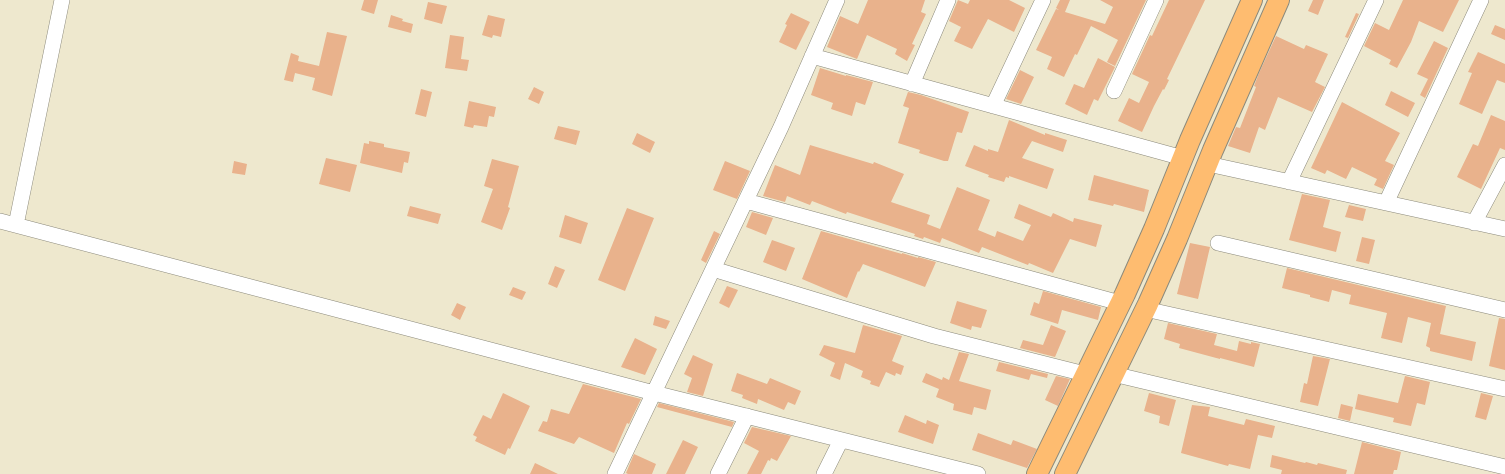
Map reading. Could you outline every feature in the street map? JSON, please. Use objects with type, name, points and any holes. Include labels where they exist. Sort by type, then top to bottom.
[{"type":"main road","points":[[1038,474],[1154,229],[1183,158],[1252,0]]},
{"type":"main road","points":[[1065,474],[1178,239],[1208,164],[1279,0]]},
{"type":"street","points":[[16,225],[62,0]]},
{"type":"street","points":[[615,474],[781,127],[837,0]]},
{"type":"street","points":[[912,84],[948,0]]},
{"type":"street","points":[[993,106],[1043,0]]},
{"type":"street","points":[[1114,91],[1156,0]]},
{"type":"street","points":[[1289,182],[1376,0]]},
{"type":"street","points":[[1386,203],[1481,0]]},
{"type":"street","points":[[812,56],[1183,158]]},
{"type":"street","points":[[1208,164],[1505,229]]},
{"type":"street","points":[[1474,223],[1505,165]]},
{"type":"street","points":[[746,201],[1120,303]]},
{"type":"street","points":[[0,221],[654,393],[841,440],[931,468],[978,474]]},
{"type":"street","points":[[1218,244],[1505,310]]},
{"type":"street","points":[[713,269],[934,336],[1085,374]]},
{"type":"street","points":[[1145,309],[1505,389]]},
{"type":"street","points":[[1113,374],[1505,466]]},
{"type":"street","points":[[718,474],[747,416]]},
{"type":"street","points":[[824,474],[841,440]]},
{"type":"building","points":[[364,0],[378,0],[374,14],[361,10]]},
{"type":"building","points":[[868,0],[925,0],[921,12],[926,14],[912,44],[915,45],[907,61],[895,54],[897,49],[867,35],[857,59],[827,47],[840,16],[858,24]]},
{"type":"building","points":[[958,0],[968,4],[970,0],[1009,0],[1025,8],[1014,32],[988,19],[972,49],[954,41],[961,27],[949,21]]},
{"type":"building","points":[[1060,0],[1070,0],[1065,12],[1105,24],[1113,7],[1100,0],[1146,0],[1115,66],[1107,62],[1118,40],[1091,26],[1064,77],[1047,69],[1052,57],[1036,50],[1056,9],[1059,10],[1056,8]]},
{"type":"building","points":[[1169,0],[1205,0],[1167,79],[1169,80],[1154,106],[1142,132],[1118,121],[1129,98],[1139,103],[1149,82],[1132,74],[1150,35],[1152,36]]},
{"type":"building","points":[[1313,0],[1324,0],[1318,15],[1308,11]]},
{"type":"building","points":[[1403,0],[1459,0],[1443,32],[1419,21],[1411,42],[1397,68],[1389,64],[1391,60],[1364,46],[1375,23],[1389,30]]},
{"type":"building","points":[[428,2],[447,6],[442,24],[424,19]]},
{"type":"building","points":[[791,13],[810,22],[796,50],[779,42],[787,25],[785,24]]},
{"type":"building","points":[[1356,13],[1359,14],[1348,38],[1345,37]]},
{"type":"building","points":[[391,15],[403,19],[402,21],[413,24],[411,33],[388,27]]},
{"type":"building","points":[[488,15],[505,19],[501,37],[493,35],[492,38],[482,35]]},
{"type":"building","points":[[1495,25],[1505,29],[1505,40],[1491,34]]},
{"type":"building","points":[[327,32],[347,36],[332,96],[312,90],[315,78],[295,73],[293,82],[284,80],[291,53],[299,56],[298,61],[319,66]]},
{"type":"building","points":[[450,35],[464,37],[461,59],[469,60],[467,71],[445,68]]},
{"type":"building","points":[[1276,36],[1304,49],[1306,45],[1328,54],[1315,82],[1325,87],[1312,112],[1278,97],[1265,130],[1259,127],[1250,153],[1228,146],[1236,127],[1240,128],[1256,87],[1254,86],[1259,73]]},
{"type":"building","points":[[1434,41],[1448,48],[1425,98],[1420,95],[1428,79],[1417,74]]},
{"type":"building","points":[[1478,52],[1505,64],[1505,83],[1497,80],[1482,114],[1459,104],[1472,73],[1468,72]]},
{"type":"building","points":[[1098,58],[1115,67],[1098,101],[1094,99],[1087,115],[1065,104],[1074,84],[1084,88]]},
{"type":"building","points":[[820,68],[873,82],[865,105],[856,102],[852,116],[831,109],[833,103],[811,95]]},
{"type":"building","points":[[1020,70],[1034,77],[1021,104],[1006,99]]},
{"type":"building","points":[[534,87],[544,92],[539,104],[528,99]]},
{"type":"building","points":[[421,89],[432,92],[426,117],[415,114]]},
{"type":"building","points":[[1391,91],[1415,103],[1408,117],[1385,105]]},
{"type":"building","points":[[908,92],[969,112],[962,133],[957,132],[948,161],[919,153],[920,150],[898,143],[909,108],[903,106]]},
{"type":"building","points":[[469,101],[496,107],[494,117],[489,116],[487,127],[474,125],[473,128],[464,126]]},
{"type":"building","points":[[1342,102],[1400,133],[1385,161],[1394,165],[1383,189],[1374,185],[1377,179],[1352,167],[1346,179],[1327,170],[1325,174],[1311,168]]},
{"type":"building","points":[[1491,115],[1505,121],[1505,150],[1500,148],[1481,189],[1457,177],[1473,144],[1478,146]]},
{"type":"building","points":[[1009,120],[1045,135],[1045,133],[1067,140],[1063,152],[1032,141],[1022,158],[1054,169],[1047,189],[1009,176],[1009,178],[1006,177],[1004,182],[988,177],[989,175],[965,166],[974,145],[988,151],[988,149],[998,152]]},
{"type":"building","points":[[558,126],[580,131],[576,145],[554,139]]},
{"type":"building","points":[[637,133],[655,142],[650,153],[632,144]]},
{"type":"building","points":[[369,141],[384,144],[384,147],[410,152],[408,163],[404,162],[402,173],[360,163],[364,143],[369,144]]},
{"type":"building","points":[[810,145],[873,164],[874,162],[904,174],[891,202],[930,215],[927,224],[940,229],[957,187],[990,200],[978,230],[995,237],[997,231],[1023,241],[1031,225],[1014,218],[1019,204],[1051,217],[1053,213],[1073,222],[1074,218],[1102,225],[1096,247],[1070,239],[1053,273],[982,247],[979,253],[942,238],[940,243],[924,237],[923,239],[914,236],[915,234],[847,212],[846,214],[812,201],[810,205],[787,196],[785,202],[763,196],[775,165],[800,175]]},
{"type":"building","points":[[326,158],[357,165],[350,192],[319,184]]},
{"type":"building","points":[[492,159],[519,166],[508,207],[510,208],[502,230],[481,222],[493,189],[484,186]]},
{"type":"building","points":[[234,161],[247,164],[245,175],[232,173]]},
{"type":"building","points":[[725,161],[750,171],[737,199],[713,190]]},
{"type":"building","points":[[1094,175],[1149,190],[1144,212],[1114,204],[1113,206],[1088,200]]},
{"type":"building","points":[[1302,194],[1330,200],[1323,227],[1341,232],[1336,252],[1289,240]]},
{"type":"building","points":[[1349,205],[1366,209],[1363,221],[1345,217]]},
{"type":"building","points":[[410,206],[441,214],[438,224],[407,216]]},
{"type":"building","points":[[627,208],[654,218],[625,291],[598,280]]},
{"type":"building","points":[[752,212],[773,218],[766,235],[746,227]]},
{"type":"building","points":[[565,215],[588,223],[581,244],[559,237]]},
{"type":"building","points":[[714,231],[720,234],[706,263],[701,260]]},
{"type":"building","points":[[821,231],[936,262],[925,287],[863,264],[859,272],[858,271],[847,298],[802,279]]},
{"type":"building","points":[[1362,237],[1375,240],[1369,264],[1356,261]]},
{"type":"building","points":[[772,240],[795,248],[786,271],[763,262]]},
{"type":"building","points":[[1190,243],[1210,247],[1198,299],[1177,294]]},
{"type":"building","points":[[555,266],[565,270],[557,288],[548,284]]},
{"type":"building","points":[[1287,268],[1446,306],[1440,334],[1476,342],[1472,361],[1430,351],[1430,348],[1426,346],[1431,323],[1408,317],[1402,343],[1381,338],[1387,313],[1349,304],[1351,295],[1332,290],[1329,302],[1310,297],[1310,295],[1282,288]]},
{"type":"building","points":[[727,286],[738,290],[729,308],[719,303]]},
{"type":"building","points":[[513,287],[526,292],[522,300],[509,295]]},
{"type":"building","points":[[1043,291],[1101,307],[1098,320],[1062,310],[1058,324],[1030,315],[1034,302],[1039,304]]},
{"type":"building","points":[[957,301],[987,310],[981,328],[972,326],[971,330],[950,323]]},
{"type":"building","points":[[457,303],[466,307],[460,320],[451,315]]},
{"type":"building","points":[[655,316],[670,321],[666,329],[653,325]]},
{"type":"building","points":[[1499,318],[1505,319],[1505,370],[1489,366]]},
{"type":"building","points":[[1168,323],[1217,334],[1214,345],[1237,351],[1239,341],[1251,344],[1251,342],[1260,344],[1254,367],[1179,348],[1180,344],[1164,339]]},
{"type":"building","points":[[863,325],[902,336],[892,361],[904,366],[901,375],[896,373],[895,376],[886,372],[879,387],[870,384],[871,381],[861,377],[863,371],[845,363],[840,380],[830,376],[835,363],[819,355],[824,345],[855,353]]},
{"type":"building","points":[[1051,325],[1066,331],[1055,357],[1020,348],[1023,340],[1043,345]]},
{"type":"building","points":[[635,338],[657,349],[645,375],[621,367]]},
{"type":"building","points":[[959,352],[969,354],[959,381],[991,390],[986,410],[974,407],[972,415],[953,410],[954,404],[936,397],[939,389],[922,382],[926,373],[942,380],[943,377],[949,380]]},
{"type":"building","points":[[693,355],[713,364],[703,396],[687,392],[692,378],[684,374]]},
{"type":"building","points":[[1313,356],[1330,359],[1318,406],[1300,402],[1304,383],[1307,384]]},
{"type":"building","points":[[999,362],[1048,374],[1047,378],[1031,374],[1029,380],[996,371]]},
{"type":"building","points":[[737,373],[767,384],[770,378],[801,391],[795,405],[788,402],[784,410],[758,399],[757,404],[742,398],[743,395],[731,391]]},
{"type":"building","points":[[1056,376],[1070,379],[1058,406],[1045,400]]},
{"type":"building","points":[[1405,376],[1430,382],[1425,405],[1417,403],[1411,426],[1393,422],[1394,418],[1355,409],[1358,394],[1398,403]]},
{"type":"building","points":[[583,384],[641,399],[629,424],[627,423],[614,453],[579,437],[574,444],[538,431],[543,421],[547,422],[551,409],[569,414]]},
{"type":"building","points":[[503,393],[530,406],[510,449],[508,448],[505,455],[475,441],[477,437],[473,435],[483,415],[491,419]]},
{"type":"building","points":[[1149,393],[1176,400],[1169,426],[1159,423],[1160,416],[1144,411]]},
{"type":"building","points":[[1481,393],[1493,396],[1486,420],[1475,417]]},
{"type":"building","points":[[659,403],[734,422],[732,427],[657,407]]},
{"type":"building","points":[[1341,404],[1353,407],[1350,421],[1338,418]]},
{"type":"building","points":[[1192,405],[1210,407],[1208,416],[1244,425],[1246,419],[1275,426],[1272,438],[1258,435],[1250,469],[1229,464],[1228,466],[1181,453]]},
{"type":"building","points":[[905,415],[926,424],[927,420],[939,425],[933,444],[898,432]]},
{"type":"building","points":[[752,427],[791,436],[777,461],[771,458],[770,461],[768,460],[761,474],[747,474],[759,451],[744,443]]},
{"type":"building","points":[[978,433],[1011,445],[1013,440],[1037,449],[1027,468],[972,450]]},
{"type":"building","points":[[683,440],[698,447],[685,474],[666,474]]},
{"type":"building","points":[[1362,442],[1401,452],[1397,470],[1394,470],[1393,474],[1354,474]]},
{"type":"building","points":[[634,454],[656,464],[652,474],[626,473]]},
{"type":"building","points":[[1272,455],[1305,463],[1317,465],[1318,463],[1347,470],[1346,474],[1281,474],[1282,470],[1270,467]]},
{"type":"building","points":[[535,463],[558,474],[530,474]]}]
